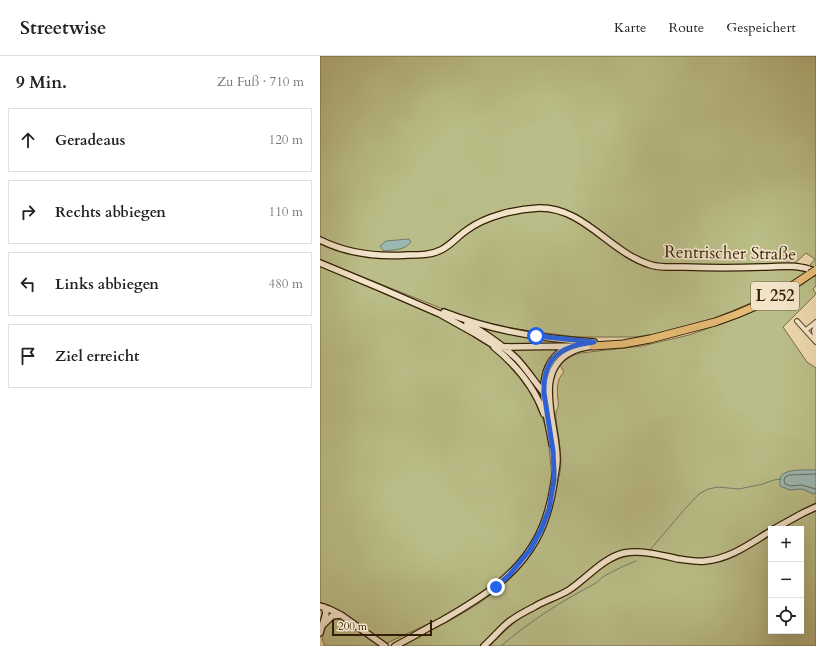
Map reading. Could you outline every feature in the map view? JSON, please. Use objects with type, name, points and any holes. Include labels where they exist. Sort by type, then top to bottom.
[{"type":"highway","name":"L 252","points":[[594,344],[660,337],[715,322],[737,314],[778,295],[814,272]]},
{"type":"main road","name":"Rentrischer Straße","points":[[320,240],[346,250],[368,255],[394,256],[431,254],[453,243],[467,230],[487,219],[526,209],[548,208],[572,216],[622,251],[644,263],[656,266],[702,268],[794,266],[810,269],[814,272]]},
{"type":"main road","points":[[320,262],[452,320],[495,346],[504,348],[570,346],[583,343],[594,344]]},
{"type":"main road","points":[[380,288],[458,318],[479,324],[520,334],[594,344]]},
{"type":"main road","points":[[458,318],[478,329],[504,348],[517,360],[528,371],[544,393],[550,406]]},
{"type":"main road","points":[[486,340],[509,360],[526,380],[538,400],[548,426]]},
{"type":"main road","points":[[322,607],[341,615],[386,646],[396,644],[444,619],[488,593],[503,580],[521,562],[530,550],[541,530],[549,509],[557,468],[550,406],[549,381],[551,373],[555,365],[563,356],[577,349],[594,344]]},
{"type":"main road","points":[[554,480],[553,451],[544,393],[545,375],[553,359],[570,346]]},
{"type":"main road","points":[[779,526],[816,507]]},
{"type":"main road","points":[[484,646],[510,621],[542,602],[568,590],[609,559],[617,555],[625,553],[644,553],[690,561],[706,561],[726,556],[768,533]]},
{"type":"main road","points":[[320,612],[322,607]]},
{"type":"main road","points":[[321,630],[326,613],[322,607]]},
{"type":"main road","points":[[321,630],[330,618],[341,615]]},
{"type":"street","points":[[797,321],[816,341]]},
{"type":"street","points":[[806,330],[816,323]]},
{"type":"street","points":[[816,323],[814,331],[816,341]]},
{"type":"green space","points":[[320,56],[816,56],[816,266],[814,268],[810,265],[815,259],[806,253],[791,267],[808,272],[765,297],[715,318],[656,334],[635,337],[576,337],[517,329],[458,315],[320,260]]},
{"type":"green space","points":[[320,266],[445,319],[482,341],[502,356],[523,379],[538,404],[548,435],[552,480],[546,510],[534,539],[520,560],[510,571],[484,593],[445,616],[387,643],[347,617],[320,605]]},
{"type":"green space","points":[[816,275],[816,286],[813,289],[816,294],[783,327],[807,362],[816,368],[816,504],[775,526],[768,526],[768,530],[734,550],[716,557],[698,559],[643,551],[625,551],[610,555],[569,586],[526,608],[506,623],[481,646],[400,646],[453,619],[500,588],[519,569],[536,547],[548,521],[561,468],[556,421],[556,412],[558,408],[558,385],[561,375],[564,372],[560,365],[572,356],[581,353],[642,346],[689,335],[735,319],[789,294]]},
{"type":"green space","points":[[485,328],[525,337],[566,342],[565,344],[505,345],[485,331]]},
{"type":"green space","points":[[555,349],[556,353],[545,365],[540,386],[513,354],[515,350]]},
{"type":"green space","points":[[816,510],[816,646],[490,646],[524,615],[538,607],[566,595],[600,569],[618,559],[640,555],[693,564],[704,564],[715,562],[768,536],[768,634],[804,634],[804,526],[786,526]]},
{"type":"green space","points":[[337,619],[341,620],[378,646],[325,646],[322,637],[323,630],[329,623]]},
{"type":"water","points":[[409,239],[411,242],[409,245],[399,249],[384,251],[380,246],[386,241]]},
{"type":"water","points":[[816,470],[816,493],[813,494],[801,489],[790,490],[780,486],[781,475],[789,471]]},
{"type":"waterway","points":[[650,550],[699,494],[708,489],[718,487],[739,489],[781,479]]},
{"type":"waterway","points":[[501,646],[523,628],[559,604],[596,583],[606,575],[636,561]]},
{"type":"route","points":[[496,587],[510,574],[530,550],[541,530],[549,509],[554,480],[554,461],[548,426],[544,384],[545,375],[549,365],[564,349],[577,344],[594,342],[536,336]]}]
